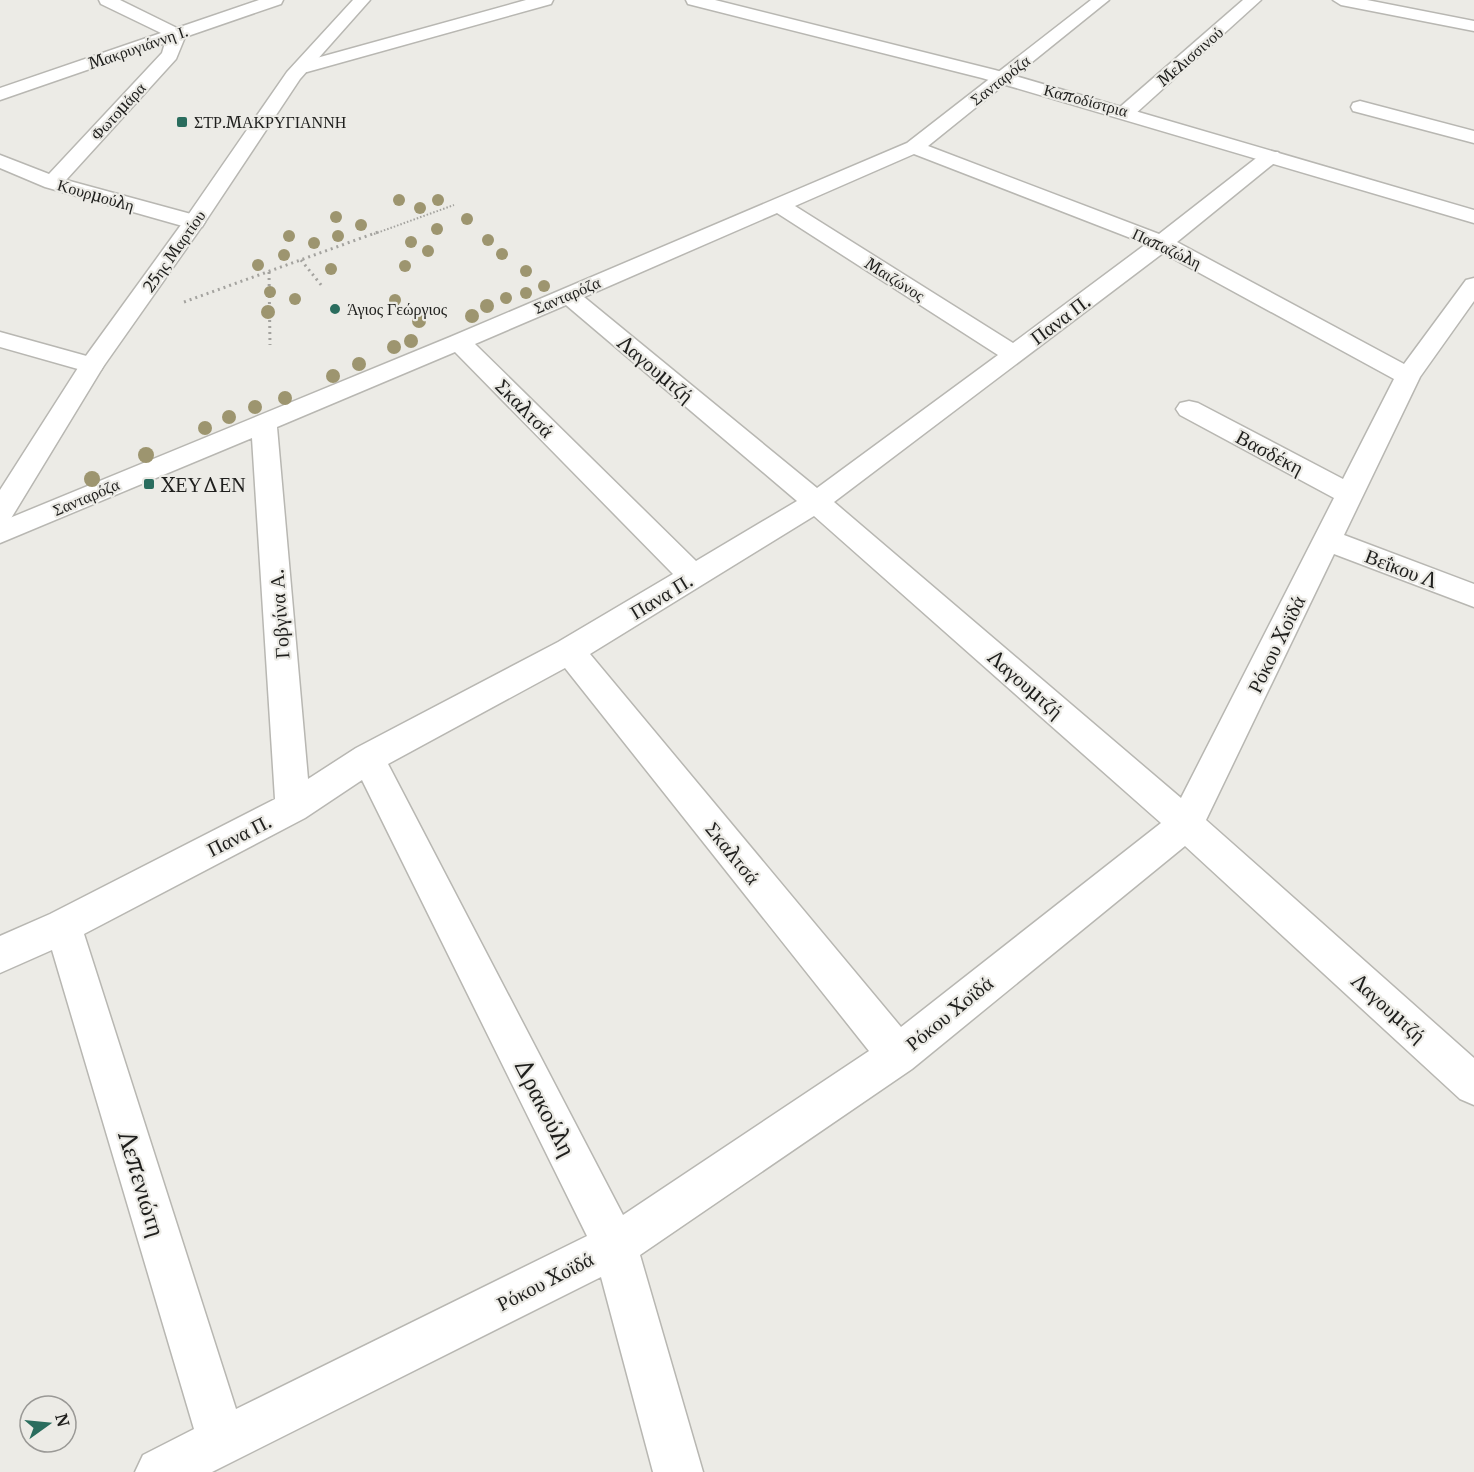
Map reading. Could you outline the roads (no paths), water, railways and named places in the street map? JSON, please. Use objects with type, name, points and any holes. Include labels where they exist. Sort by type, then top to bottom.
[{"type":"street","points":[[107,0],[177,34]]},
{"type":"street","name":"Μακρυγιάννη Ι.","points":[[0,94],[275,0]]},
{"type":"street","name":"25ης Μαρτίου","points":[[0,513],[92,365],[301,68],[362,0]]},
{"type":"street","points":[[301,68],[545,0]]},
{"type":"street","name":"Μελισσινού","points":[[1127,111],[1253,0]]},
{"type":"street","points":[[1341,0],[1474,26]]},
{"type":"street","points":[[1418,16],[1430,0]]},
{"type":"street","name":"Καποδίστρια","points":[[703,1],[1127,111],[1474,217]]},
{"type":"street","points":[[1068,3],[1094,5]]},
{"type":"street","name":"Σανταρόζα","points":[[0,533],[459,342],[914,147],[1094,5]]},
{"type":"street","name":"Φωτομάρα","points":[[52,183],[170,55],[177,34]]},
{"type":"street","points":[[1360,106],[1474,137]]},
{"type":"street","name":"Παπαζώλη","points":[[914,147],[1162,243],[1408,376]]},
{"type":"street","name":"Πανα Π.","points":[[0,955],[63,926],[293,807],[368,758],[569,651],[816,502],[1162,243],[1271,156]]},
{"type":"street","name":"Κουρμούλη","points":[[0,161],[52,183],[194,222]]},
{"type":"street","name":"Μαιζώνος","points":[[777,204],[1012,354]]},
{"type":"street","name":"Ρόκου Χοϊδά","points":[[160,1472],[615,1246],[898,1055],[1186,824],[1408,376],[1474,285]]},
{"type":"street","name":"Λαγουμτζή","points":[[568,295],[816,502],[1186,824],[1474,1085]]},
{"type":"street","points":[[0,339],[92,365]]},
{"type":"street","name":"Σκαλτσά","points":[[459,342],[694,577]]},
{"type":"street","name":"Βασδέκη","points":[[1189,409],[1351,495]]},
{"type":"street","name":"Γοβγίνα Α.","points":[[264,422],[293,807]]},
{"type":"street","name":"Βεΐκου Λ","points":[[1328,540],[1474,596]]},
{"type":"street","name":"Σκαλτσά","points":[[569,651],[898,1055]]},
{"type":"street","name":"Δρακούλη","points":[[368,758],[615,1246],[678,1472]]},
{"type":"street","name":"Λεπενιώτη","points":[[63,926],[222,1442]]},
{"type":"place","name":"ΣΤΡ.ΜΑΚΡΥΓΙΑΝΝΗ","points":[[182,122]]},
{"type":"place","name":"Άγιος Γεώργιος","points":[[335,309]]},
{"type":"place","name":"ΧΕΥΔΕΝ","points":[[149,484]]}]
